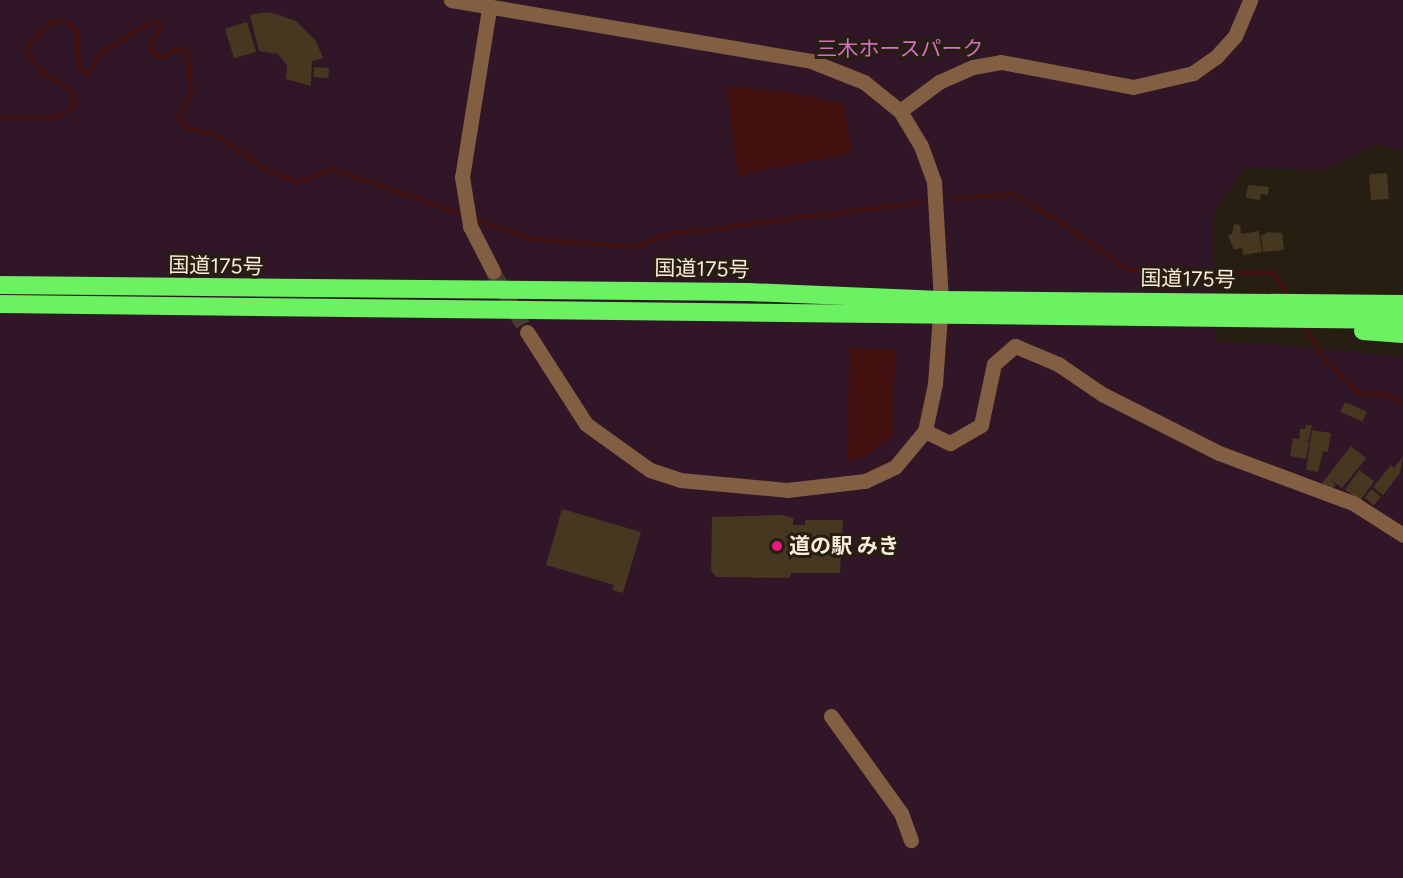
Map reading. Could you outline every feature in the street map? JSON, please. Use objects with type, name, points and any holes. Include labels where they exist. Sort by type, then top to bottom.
[{"type":"highway","name":"国道175号","points":[[0,285],[748,292],[940,308],[1286,320],[1403,320]]},
{"type":"highway","name":"国道175号","points":[[0,304],[940,308],[1403,304]]},
{"type":"highway","points":[[1286,320],[1403,334]]},
{"type":"street","points":[[451,0],[489,9],[811,61],[864,82],[900,111],[921,146],[934,182],[940,308],[935,384],[925,431],[895,467],[865,481],[787,490],[680,480],[650,470],[586,424],[527,332]]},
{"type":"street","points":[[900,111],[939,82],[973,67],[1001,62],[1132,87],[1193,73],[1216,57],[1234,36],[1250,0]]},
{"type":"street","points":[[489,9],[462,177],[470,226],[493,271]]},
{"type":"street","points":[[925,431],[950,443],[981,425],[994,364],[1015,346],[1058,364],[1102,394],[1219,453],[1353,503],[1403,535]]},
{"type":"street","points":[[831,716],[901,813],[911,840]]},
{"type":"green space","name":"三木ホースパーク","points":[[0,0],[1403,0],[1403,150],[1377,144],[1326,170],[1245,168],[1213,214],[1215,342],[1287,345],[1403,357],[1403,878],[0,878]]},
{"type":"shaded area","points":[[726,86],[783,91],[844,104],[852,153],[738,175]]},
{"type":"shaded area","points":[[849,348],[895,350],[893,435],[867,456],[848,461]]},
{"type":"building","points":[[269,12],[296,21],[316,41],[323,58],[312,61],[311,86],[286,79],[287,65],[278,54],[259,51],[250,15]]},
{"type":"building","points":[[247,22],[256,52],[234,58],[225,29]]},
{"type":"building","points":[[314,67],[329,68],[328,78],[313,77]]},
{"type":"building","points":[[1387,173],[1389,199],[1371,200],[1369,174]]},
{"type":"building","points":[[1248,185],[1269,187],[1268,195],[1261,194],[1260,200],[1246,198]]},
{"type":"building","points":[[1234,224],[1240,225],[1241,234],[1259,231],[1262,252],[1243,255],[1242,248],[1234,250],[1228,235],[1232,234]]},
{"type":"building","points":[[1268,232],[1282,233],[1284,250],[1263,252],[1261,236]]},
{"type":"building","points":[[1345,402],[1367,412],[1362,422],[1341,412]]},
{"type":"building","points":[[1306,425],[1312,425],[1309,441],[1301,440],[1309,442],[1306,459],[1290,456],[1293,438],[1299,439],[1300,429],[1305,429]]},
{"type":"building","points":[[1312,430],[1331,433],[1328,452],[1323,451],[1318,472],[1306,470]]},
{"type":"building","points":[[1351,446],[1366,458],[1342,488],[1330,479],[1336,485],[1331,490],[1322,483]]},
{"type":"building","points":[[1403,457],[1400,473],[1383,495],[1373,487],[1391,465],[1394,468]]},
{"type":"building","points":[[1359,470],[1374,481],[1360,501],[1345,489]]},
{"type":"building","points":[[1372,489],[1381,497],[1374,505],[1365,497]]},
{"type":"building","points":[[562,509],[641,532],[623,593],[612,590],[614,585],[546,565]]},
{"type":"building","name":"道の駅 みき","points":[[782,515],[793,518],[793,525],[805,525],[805,520],[843,520],[840,573],[791,573],[790,578],[716,577],[711,570],[712,517]]},
{"type":"waterway","points":[[0,117],[58,117],[73,107],[75,96],[68,87],[42,73],[26,51],[30,42],[53,22],[65,22],[77,31],[79,69],[88,74],[100,54],[140,28],[158,21],[161,26],[150,48],[155,55],[161,57],[181,48],[188,55],[191,92],[179,119],[189,129],[214,134],[268,171],[298,182],[332,169],[464,215]]},
{"type":"waterway","points":[[953,198],[1011,194],[1054,217],[1128,270],[1274,273],[1288,296]]},
{"type":"waterway","points":[[474,219],[532,239],[634,247],[670,234],[922,202]]},
{"type":"waterway","points":[[1303,323],[1323,357],[1359,394],[1385,394],[1403,404]]},
{"type":"tunnel","points":[[493,271],[527,332]]},
{"type":"place","name":"道の駅 みき","points":[[777,546]]}]
